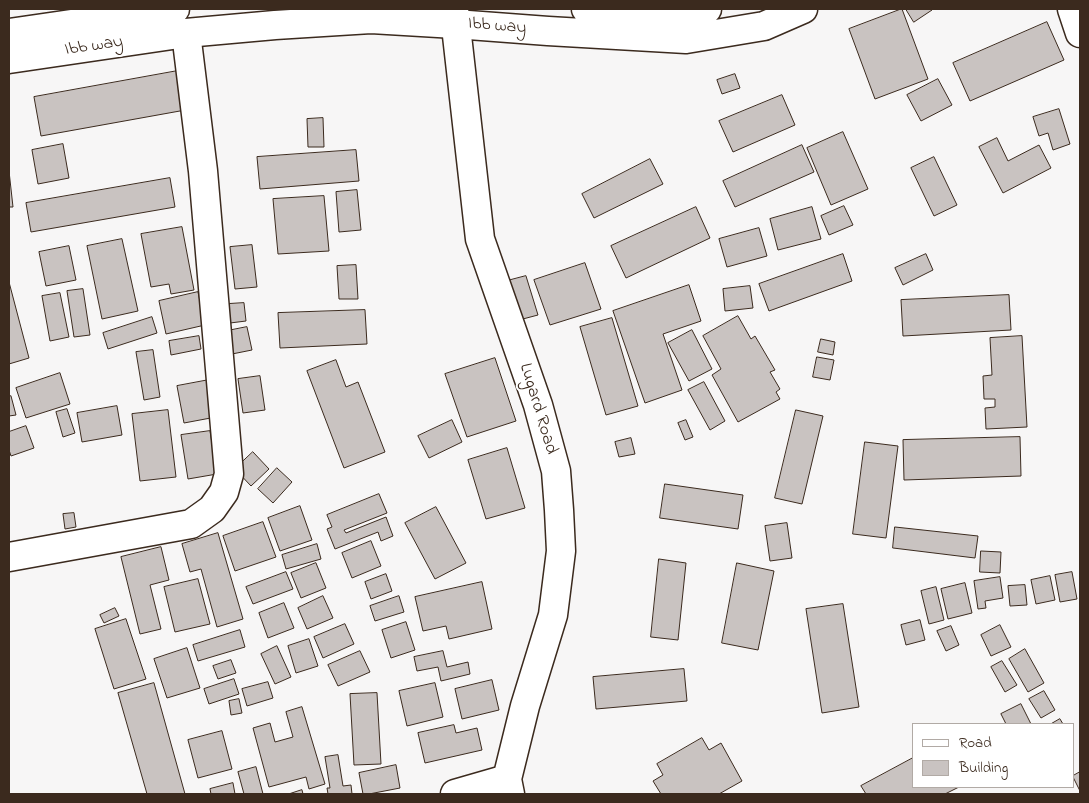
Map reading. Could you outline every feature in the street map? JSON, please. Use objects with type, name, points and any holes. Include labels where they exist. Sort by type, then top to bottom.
[{"type":"main road","points":[[9,33],[174,9]]},
{"type":"main road","points":[[586,9],[688,13],[707,9]]},
{"type":"main road","name":"Ibb way","points":[[9,59],[186,33],[275,25],[454,16],[548,31],[686,39],[764,26],[803,9]]},
{"type":"main road","points":[[1072,9],[1080,33]]},
{"type":"main road","name":"Lugard Road","points":[[454,16],[480,239],[538,406],[556,471],[559,510],[561,550],[553,615],[525,706],[508,787]]},
{"type":"main road","points":[[9,557],[192,524],[212,509],[224,492],[229,474],[203,171],[186,33]]},
{"type":"main road","points":[[455,794],[508,787]]},
{"type":"building","points":[[902,9],[928,79],[875,99],[849,29]]},
{"type":"building","points":[[906,9],[930,9],[932,10],[914,22]]},
{"type":"building","points":[[1047,22],[1064,60],[970,101],[953,63]]},
{"type":"building","points":[[183,70],[191,109],[41,136],[34,97]]},
{"type":"building","points":[[735,74],[740,88],[722,94],[717,80]]},
{"type":"building","points":[[938,79],[952,105],[921,121],[907,95]]},
{"type":"building","points":[[782,95],[795,125],[733,152],[719,121]]},
{"type":"building","points":[[1059,109],[1070,144],[1053,150],[1048,133],[1039,136],[1033,117]]},
{"type":"building","points":[[323,118],[324,147],[308,147],[307,119]]},
{"type":"building","points":[[843,132],[868,189],[831,205],[807,148]]},
{"type":"building","points":[[997,138],[1008,161],[1039,145],[1051,168],[1003,193],[979,147]]},
{"type":"building","points":[[63,144],[69,178],[38,184],[32,150]]},
{"type":"building","points":[[802,145],[814,172],[735,207],[723,181]]},
{"type":"building","points":[[356,150],[359,181],[260,189],[257,157]]},
{"type":"building","points":[[934,157],[957,205],[934,216],[911,168]]},
{"type":"building","points":[[650,159],[663,184],[594,218],[582,194]]},
{"type":"building","points":[[9,171],[13,207],[9,207]]},
{"type":"building","points":[[170,178],[175,207],[31,232],[26,203]]},
{"type":"building","points":[[357,190],[361,230],[339,232],[336,192]]},
{"type":"building","points":[[324,196],[329,251],[278,254],[273,199]]},
{"type":"building","points":[[844,206],[853,225],[829,235],[821,216]]},
{"type":"building","points":[[696,207],[710,238],[626,278],[611,246]]},
{"type":"building","points":[[812,207],[821,239],[778,250],[770,219]]},
{"type":"building","points":[[182,227],[194,290],[171,294],[169,284],[151,287],[141,234]]},
{"type":"building","points":[[759,228],[767,256],[727,267],[719,239]]},
{"type":"building","points":[[122,239],[138,311],[102,319],[87,246]]},
{"type":"building","points":[[252,245],[257,287],[235,289],[230,247]]},
{"type":"building","points":[[69,246],[76,280],[46,286],[39,252]]},
{"type":"building","points":[[843,254],[852,281],[769,311],[759,284]]},
{"type":"building","points":[[926,254],[933,270],[903,285],[895,268]]},
{"type":"building","points":[[585,263],[601,309],[550,325],[534,280]]},
{"type":"building","points":[[356,265],[358,299],[339,299],[337,266]]},
{"type":"building","points":[[526,276],[538,315],[519,320],[507,281]]},
{"type":"building","points":[[9,282],[29,358],[9,364]]},
{"type":"building","points":[[689,285],[701,321],[663,334],[682,390],[645,403],[613,311]]},
{"type":"building","points":[[750,286],[753,308],[725,311],[723,289]]},
{"type":"building","points":[[83,289],[90,335],[74,337],[67,291]]},
{"type":"building","points":[[198,292],[205,325],[166,334],[159,301]]},
{"type":"building","points":[[60,293],[69,337],[50,341],[42,296]]},
{"type":"building","points":[[1009,295],[1011,330],[903,336],[901,300]]},
{"type":"building","points":[[244,303],[246,321],[230,323],[228,304]]},
{"type":"building","points":[[365,310],[367,344],[280,348],[278,313]]},
{"type":"building","points":[[738,316],[751,339],[755,336],[775,370],[770,372],[780,389],[776,392],[780,399],[738,422],[712,375],[721,369],[703,336]]},
{"type":"building","points":[[152,317],[157,333],[108,349],[103,333]]},
{"type":"building","points":[[612,318],[638,406],[606,415],[580,327]]},
{"type":"building","points":[[247,327],[252,350],[232,354],[227,331]]},
{"type":"building","points":[[692,330],[712,369],[689,381],[668,343]]},
{"type":"building","points":[[199,336],[201,349],[171,355],[169,341]]},
{"type":"building","points":[[1022,336],[1027,427],[986,429],[985,408],[995,407],[995,399],[984,399],[983,376],[992,375],[990,338]]},
{"type":"building","points":[[821,339],[835,342],[833,355],[818,352]]},
{"type":"building","points":[[153,350],[160,397],[144,400],[136,352]]},
{"type":"building","points":[[817,357],[834,360],[830,380],[813,377]]},
{"type":"building","points":[[495,358],[516,421],[467,437],[445,374]]},
{"type":"building","points":[[336,360],[346,387],[358,382],[385,452],[344,468],[307,371]]},
{"type":"building","points":[[60,373],[70,404],[26,418],[16,388]]},
{"type":"building","points":[[260,376],[265,410],[243,413],[238,379]]},
{"type":"building","points":[[209,380],[216,417],[184,423],[177,386]]},
{"type":"building","points":[[704,382],[725,421],[710,430],[688,390]]},
{"type":"building","points":[[11,396],[16,415],[9,416],[9,397]]},
{"type":"building","points":[[117,406],[122,435],[82,442],[77,413]]},
{"type":"building","points":[[67,409],[75,433],[63,437],[56,412]]},
{"type":"building","points":[[168,410],[176,477],[140,481],[132,414]]},
{"type":"building","points":[[796,410],[823,416],[802,504],[775,498]]},
{"type":"building","points":[[452,420],[462,442],[429,458],[418,436]]},
{"type":"building","points":[[686,420],[693,437],[685,440],[678,423]]},
{"type":"building","points":[[26,426],[34,448],[11,456],[9,432]]},
{"type":"building","points":[[210,431],[217,474],[188,479],[181,435]]},
{"type":"building","points":[[1020,437],[1021,476],[904,480],[903,440]]},
{"type":"building","points":[[631,438],[635,454],[619,457],[615,442]]},
{"type":"building","points":[[865,442],[898,446],[886,538],[853,534]]},
{"type":"building","points":[[507,448],[525,508],[486,519],[468,460]]},
{"type":"building","points":[[253,452],[269,469],[251,486],[235,469]]},
{"type":"building","points":[[277,468],[292,482],[273,503],[258,489]]},
{"type":"building","points":[[665,484],[743,495],[738,529],[660,518]]},
{"type":"building","points":[[379,494],[387,513],[344,530],[346,533],[386,517],[393,536],[381,541],[378,532],[335,549],[327,529],[332,527],[327,515]]},
{"type":"building","points":[[300,506],[312,540],[280,551],[268,518]]},
{"type":"building","points":[[436,507],[466,563],[435,579],[405,523]]},
{"type":"building","points":[[74,513],[76,527],[65,529],[63,514]]},
{"type":"building","points":[[263,522],[276,557],[235,571],[223,536]]},
{"type":"building","points":[[787,523],[792,558],[770,561],[765,526]]},
{"type":"building","points":[[895,527],[978,536],[975,558],[893,548]]},
{"type":"building","points":[[218,533],[243,619],[217,627],[201,569],[190,572],[182,544]]},
{"type":"building","points":[[371,541],[381,566],[352,578],[342,553]]},
{"type":"building","points":[[317,544],[321,559],[286,569],[282,555]]},
{"type":"building","points":[[161,547],[169,580],[150,585],[161,629],[140,634],[121,557]]},
{"type":"building","points":[[981,551],[1001,552],[1000,573],[980,572]]},
{"type":"building","points":[[659,559],[686,563],[678,640],[651,637]]},
{"type":"building","points":[[316,563],[326,588],[301,598],[291,573]]},
{"type":"building","points":[[737,563],[774,571],[758,650],[722,643]]},
{"type":"building","points":[[286,572],[293,589],[253,604],[246,587]]},
{"type":"building","points":[[1072,572],[1077,599],[1060,602],[1055,575]]},
{"type":"building","points":[[386,574],[392,591],[371,599],[365,582]]},
{"type":"building","points":[[1050,576],[1055,600],[1036,604],[1031,580]]},
{"type":"building","points":[[1000,577],[1003,598],[985,601],[986,608],[978,609],[974,581]]},
{"type":"building","points":[[198,579],[210,624],[175,632],[164,587]]},
{"type":"building","points":[[482,582],[492,629],[449,639],[446,626],[423,631],[415,597]]},
{"type":"building","points":[[965,583],[972,613],[948,619],[941,589]]},
{"type":"building","points":[[1025,585],[1027,605],[1010,606],[1008,586]]},
{"type":"building","points":[[936,587],[944,620],[929,624],[921,591]]},
{"type":"building","points":[[323,596],[333,618],[307,629],[298,608]]},
{"type":"building","points":[[399,596],[404,612],[375,621],[370,606]]},
{"type":"building","points":[[284,603],[294,628],[268,638],[259,613]]},
{"type":"building","points":[[843,604],[859,707],[822,713],[806,609]]},
{"type":"building","points":[[115,608],[119,616],[104,623],[100,615]]},
{"type":"building","points":[[126,619],[146,679],[114,689],[95,629]]},
{"type":"building","points":[[920,620],[925,640],[906,645],[901,625]]},
{"type":"building","points":[[406,622],[415,650],[391,658],[382,630]]},
{"type":"building","points":[[345,624],[354,644],[323,658],[314,637]]},
{"type":"building","points":[[1000,625],[1011,647],[991,656],[981,635]]},
{"type":"building","points":[[951,626],[959,645],[946,651],[937,631]]},
{"type":"building","points":[[240,630],[245,647],[198,661],[193,645]]},
{"type":"building","points":[[309,639],[318,666],[296,673],[288,646]]},
{"type":"building","points":[[277,646],[291,677],[275,684],[261,654]]},
{"type":"building","points":[[187,648],[200,688],[167,698],[154,659]]},
{"type":"building","points":[[1025,649],[1044,683],[1028,692],[1009,659]]},
{"type":"building","points":[[360,651],[370,672],[338,686],[328,665]]},
{"type":"building","points":[[443,651],[447,667],[468,662],[470,674],[441,681],[438,667],[417,671],[414,657]]},
{"type":"building","points":[[231,660],[236,673],[218,679],[213,666]]},
{"type":"building","points":[[1002,661],[1017,685],[1005,692],[991,667]]},
{"type":"building","points":[[684,669],[687,701],[596,709],[593,677]]},
{"type":"building","points":[[234,679],[239,694],[209,704],[204,689]]},
{"type":"building","points":[[492,680],[499,710],[462,719],[455,689]]},
{"type":"building","points":[[268,682],[273,698],[247,706],[242,689]]},
{"type":"building","points":[[154,683],[185,794],[147,794],[118,693]]},
{"type":"building","points":[[435,683],[443,717],[407,726],[399,691]]},
{"type":"building","points":[[1044,691],[1055,710],[1041,718],[1029,699]]},
{"type":"building","points":[[377,693],[381,764],[354,765],[350,694]]},
{"type":"building","points":[[239,699],[242,713],[231,715],[229,701]]},
{"type":"building","points":[[1021,704],[1030,723],[1006,723],[1001,714]]},
{"type":"building","points":[[302,707],[325,784],[309,789],[306,777],[269,787],[253,728],[270,723],[275,742],[293,737],[286,712]]},
{"type":"building","points":[[1060,719],[1062,723],[1053,723]]},
{"type":"building","points":[[454,725],[456,733],[477,728],[482,750],[425,763],[418,733]]},
{"type":"building","points":[[222,731],[232,769],[198,778],[188,740]]},
{"type":"building","points":[[702,738],[709,750],[721,743],[742,781],[719,794],[661,794],[653,781],[663,775],[657,764]]},
{"type":"building","points":[[338,755],[343,786],[351,785],[352,794],[328,794],[327,788],[330,788],[325,757]]},
{"type":"building","points":[[912,759],[912,788],[957,788],[945,794],[866,794],[861,786]]},
{"type":"building","points":[[396,765],[400,788],[363,794],[359,773]]},
{"type":"building","points":[[256,767],[263,794],[244,794],[238,772]]},
{"type":"building","points":[[1080,772],[1080,791],[1074,779],[1074,775]]},
{"type":"building","points":[[233,783],[235,794],[211,794],[210,789]]},
{"type":"building","points":[[302,790],[303,794],[289,794]]}]
